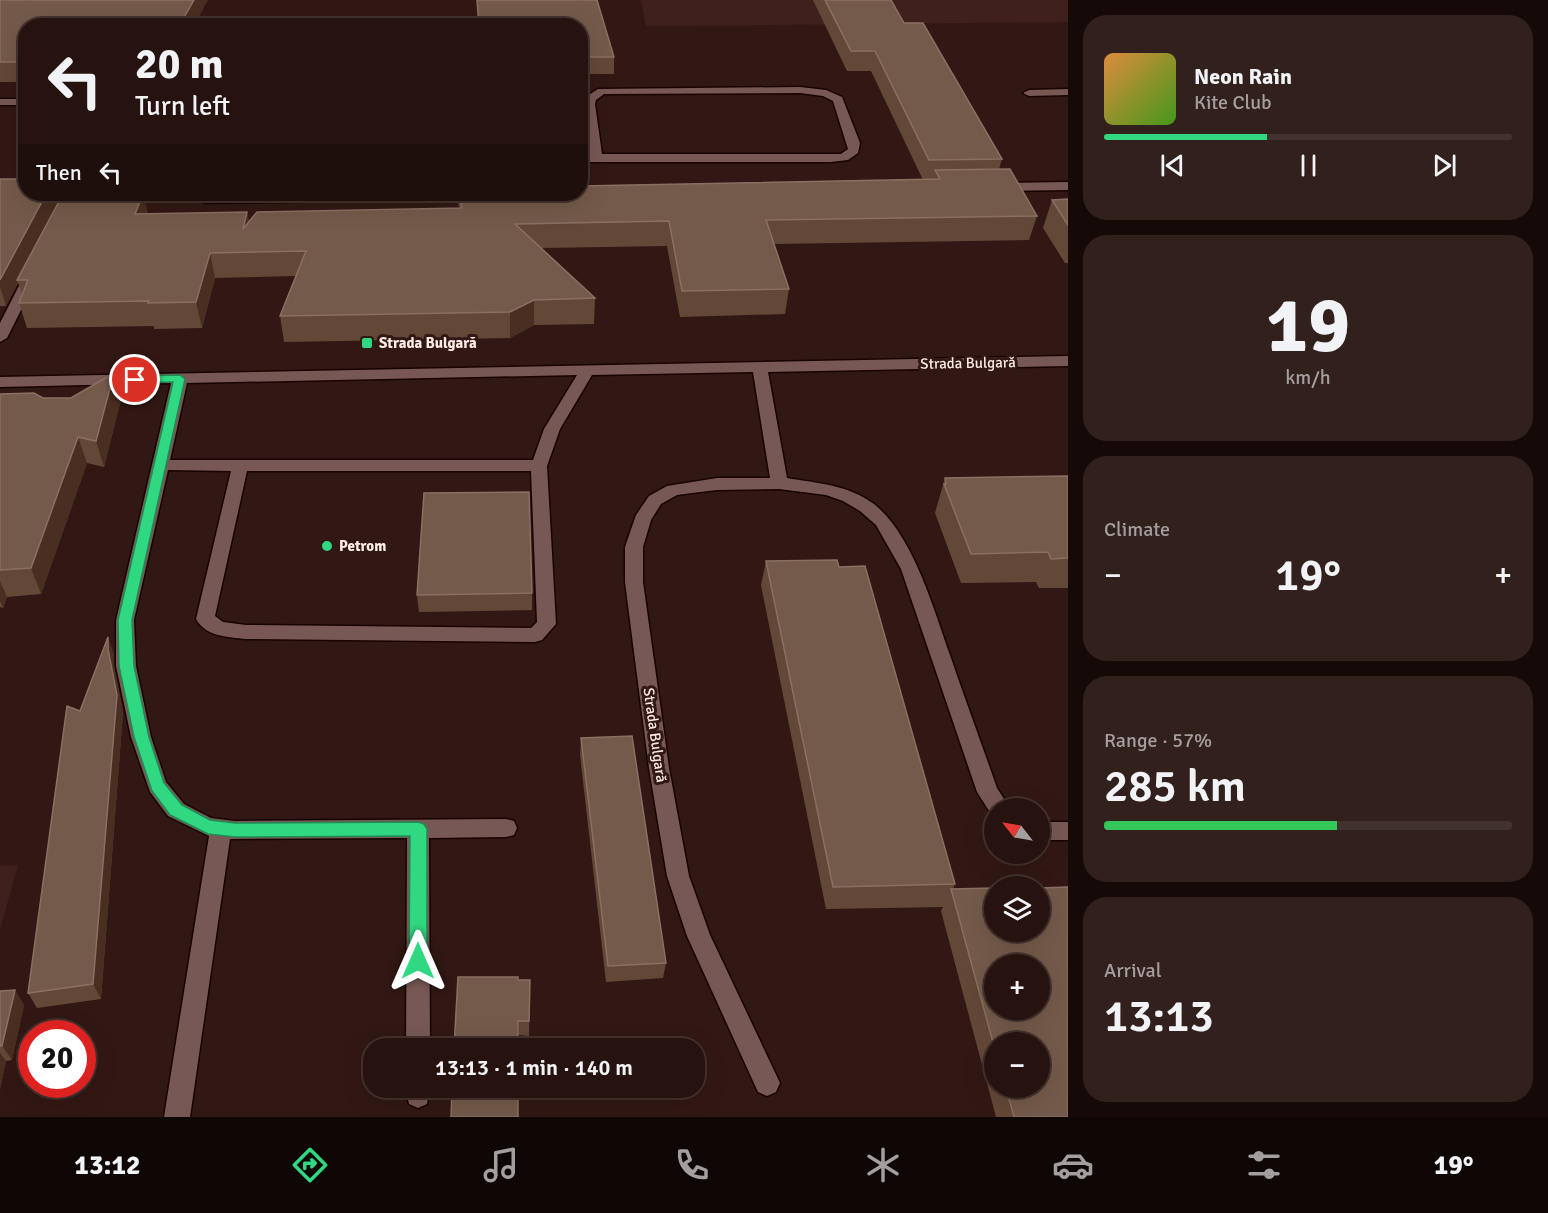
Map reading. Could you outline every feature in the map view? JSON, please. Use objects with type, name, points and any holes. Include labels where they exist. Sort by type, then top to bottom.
[{"type":"street","points":[[588,158],[831,158],[844,157],[854,150],[854,143],[838,99],[826,93],[800,90],[602,91],[590,98],[589,104],[596,158]]},
{"type":"street","points":[[1029,93],[1068,92]]},
{"type":"street","points":[[0,102],[18,102]]},
{"type":"street","points":[[984,188],[1068,186]]},
{"type":"street","points":[[0,195],[18,196]]},
{"type":"street","points":[[0,338],[41,256]]},
{"type":"street","name":"Strada Bulgară","points":[[0,382],[1068,361]]},
{"type":"street","points":[[760,367],[779,483]]},
{"type":"street","points":[[240,466],[205,619],[219,629],[246,632],[535,635],[547,624],[539,465],[552,429],[587,371]]},
{"type":"street","points":[[180,379],[125,620],[126,666],[141,737],[157,786],[176,810],[208,827],[221,829],[506,828]]},
{"type":"street","points":[[160,465],[539,465]]},
{"type":"street","name":"Strada Bulgară","points":[[767,1083],[699,936],[678,876],[659,768],[634,582],[634,547],[642,519],[655,500],[673,490],[717,483],[779,483],[828,490],[849,497],[866,507],[882,521],[910,569],[988,792],[992,798]]},
{"type":"street","points":[[177,1117],[221,829]]},
{"type":"street","points":[[418,829],[418,1038]]},
{"type":"street","points":[[1050,831],[1068,831]]},
{"type":"shaded area","points":[[641,0],[1068,0],[1068,22],[646,26]]},
{"type":"shaded area","points":[[18,865],[0,929],[0,866]]},
{"type":"building","points":[[0,0],[194,0],[184,18],[18,18],[18,62],[0,62]]},
{"type":"building","points":[[477,0],[597,0],[614,57],[588,57],[588,18],[478,18]]},
{"type":"building","points":[[825,0],[891,0],[904,23],[923,23],[1002,159],[929,160],[875,51],[851,51]]},
{"type":"building","points":[[1010,169],[1037,216],[766,220],[789,289],[682,291],[669,221],[515,224],[595,298],[534,300],[510,312],[280,316],[306,251],[210,253],[196,302],[19,303],[28,280],[17,280],[59,201],[140,201],[135,214],[247,212],[243,229],[257,212],[462,208],[460,201],[588,201],[588,186],[940,179],[935,170]]},
{"type":"building","points":[[0,179],[18,179],[18,201],[42,201],[0,280]]},
{"type":"building","points":[[1068,199],[1068,225],[1052,200]]},
{"type":"building","points":[[114,373],[96,441],[78,437],[31,568],[0,570],[0,394],[34,393],[43,398],[71,398]]},
{"type":"building","points":[[1068,476],[1068,558],[1051,559],[1048,552],[971,554],[944,484],[946,484],[945,478]]},
{"type":"building","points":[[529,492],[532,593],[417,595],[424,493]]},
{"type":"building","points":[[837,560],[839,567],[865,566],[955,884],[833,887],[766,561]]},
{"type":"building","points":[[108,637],[108,649],[117,695],[93,984],[28,993],[67,706],[80,711]]},
{"type":"building","points":[[632,736],[666,963],[608,966],[581,738]]},
{"type":"building","points":[[1068,887],[1068,1117],[1014,1117],[1009,1098],[1050,1098],[1050,1032],[990,1032],[987,1020],[1050,1020],[1050,954],[984,954],[984,1009],[951,889],[984,888],[984,942],[1050,942],[1050,888]]},
{"type":"building","points":[[458,977],[518,977],[518,980],[530,980],[529,1021],[518,1021],[518,1038],[455,1038]]},
{"type":"building","points":[[15,990],[2,1046],[0,1046],[0,991]]},
{"type":"building","points":[[452,1098],[518,1098],[518,1117],[451,1117]]},
{"type":"place","name":"Strada Bulgară","points":[[367,343]]},
{"type":"place","name":"Petrom","points":[[327,546]]},
{"type":"route","points":[[135,380],[180,379],[125,620],[126,666],[141,737],[157,786],[176,810],[208,827],[235,830],[418,829],[418,961]]}]
